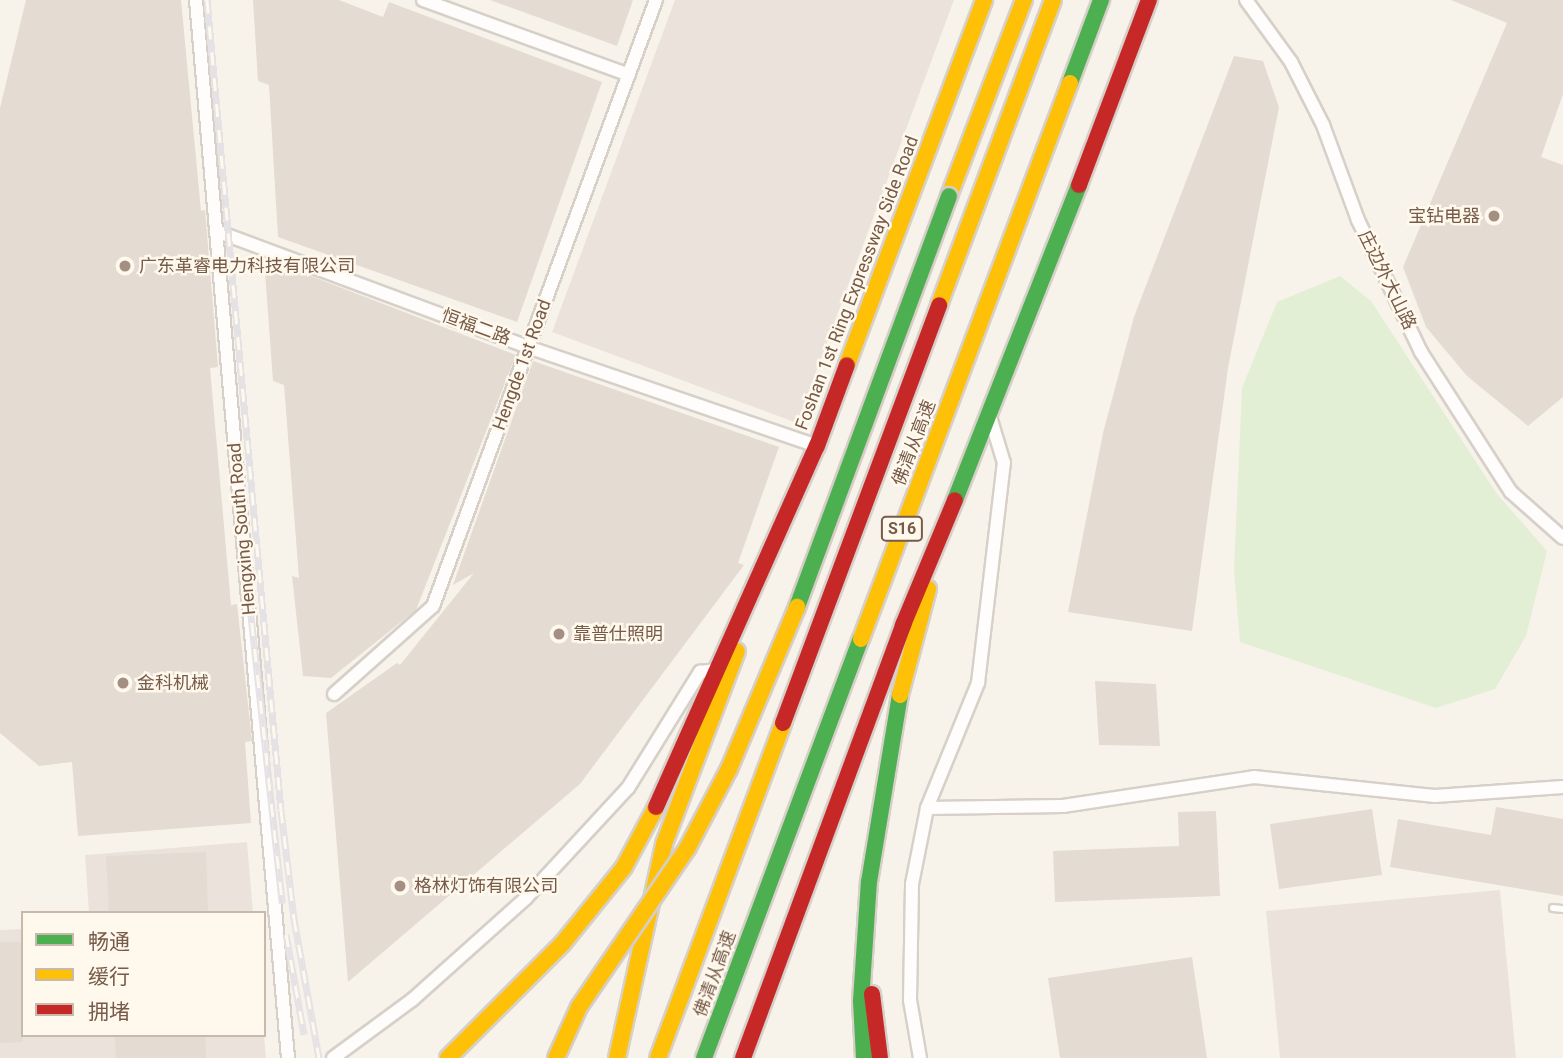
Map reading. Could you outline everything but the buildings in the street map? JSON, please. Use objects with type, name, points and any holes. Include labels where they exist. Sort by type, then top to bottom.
[{"type":"main road","name":"Foshan 1st Ring Expressway Side Road","points":[[761,578],[817,446],[984,0]]},
{"type":"main road","points":[[556,1058],[579,1007],[688,847],[729,769],[783,645],[1024,0]]},
{"type":"main road","name":"佛清从高速","points":[[659,1058],[1054,0]]},
{"type":"main road","name":"佛清从高速","points":[[705,1058],[1101,0]]},
{"type":"main road","points":[[743,1058],[902,625],[990,417],[1150,0]]},
{"type":"main road","points":[[864,1058],[861,1001],[867,917],[900,696],[950,512]]},
{"type":"main road","points":[[448,1058],[563,943],[624,867],[648,828],[717,670],[761,578]]},
{"type":"main road","points":[[617,1058],[664,844],[761,578]]},
{"type":"main road","points":[[867,917],[880,1058]]},
{"type":"street","name":"Hengxing South Road","points":[[196,0],[288,1058]]},
{"type":"street","points":[[423,0],[629,75]]},
{"type":"street","name":"Hengde 1st Road","points":[[334,694],[433,606],[656,0]]},
{"type":"street","name":"庄边外大山路","points":[[1246,0],[1291,62],[1323,125],[1358,220],[1421,352],[1511,492],[1563,538]]},
{"type":"street","name":"恒福二路","points":[[216,231],[528,347],[817,446]]},
{"type":"street","points":[[920,1058],[909,1000],[912,884],[927,808],[978,683],[1004,463],[990,417]]},
{"type":"street","points":[[333,1058],[412,1000],[526,898],[628,788],[700,672],[717,670]]},
{"type":"street","points":[[927,808],[1063,806],[1254,777],[1435,796],[1563,787]]},
{"type":"lane","points":[[1553,908],[1563,909]]},
{"type":"shaded area","points":[[675,0],[954,0],[797,423],[552,332]]},
{"type":"shaded area","points":[[247,842],[253,911],[89,911],[85,855]]},
{"type":"shaded area","points":[[1500,890],[1516,1058],[1280,1058],[1266,911]]},
{"type":"shaded area","points":[[21,929],[21,1037],[264,1037],[266,1058],[0,1058],[0,930]]},
{"type":"green space","points":[[1340,276],[1371,301],[1497,494],[1547,551],[1526,636],[1495,689],[1436,708],[1240,642],[1234,570],[1242,388],[1277,302]]},
{"type":"railway","points":[[207,0],[281,810],[294,919],[319,1058]]},
{"type":"railway","points":[[249,597],[282,903]]},
{"type":"railway","points":[[286,934],[304,1034]]},
{"type":"traffic: fast","points":[[1070,83],[1101,0]]},
{"type":"traffic: fast","points":[[955,500],[1079,185]]},
{"type":"traffic: fast","points":[[797,607],[949,196]]},
{"type":"traffic: fast","points":[[704,1058],[861,639]]},
{"type":"traffic: fast","points":[[864,1058],[861,1001],[869,882],[900,695]]},
{"type":"traffic: slow","points":[[847,365],[984,0]]},
{"type":"traffic: slow","points":[[949,196],[1024,0]]},
{"type":"traffic: slow","points":[[939,305],[1053,0]]},
{"type":"traffic: slow","points":[[861,639],[1070,83]]},
{"type":"traffic: slow","points":[[900,695],[928,589]]},
{"type":"traffic: slow","points":[[556,1058],[579,1007],[688,847],[729,769],[797,607]]},
{"type":"traffic: slow","points":[[617,1058],[664,844],[737,651]]},
{"type":"traffic: slow","points":[[658,1058],[783,723]]},
{"type":"traffic: slow","points":[[448,1058],[563,943],[624,867],[656,807]]},
{"type":"traffic: jam","points":[[1079,185],[1149,0]]},
{"type":"traffic: jam","points":[[783,723],[939,305]]},
{"type":"traffic: jam","points":[[656,807],[817,446],[847,365]]},
{"type":"traffic: jam","points":[[743,1058],[903,625],[955,500]]},
{"type":"traffic: jam","points":[[872,994],[880,1058]]},
{"type":"place","name":"宝钻电器","points":[[1494,216]]},
{"type":"place","name":"广东革睿电力科技有限公司","points":[[125,266]]},
{"type":"place","name":"靠普仕照明","points":[[559,634]]},
{"type":"place","name":"金科机械","points":[[123,683]]},
{"type":"place","name":"格林灯饰有限公司","points":[[400,886]]}]
